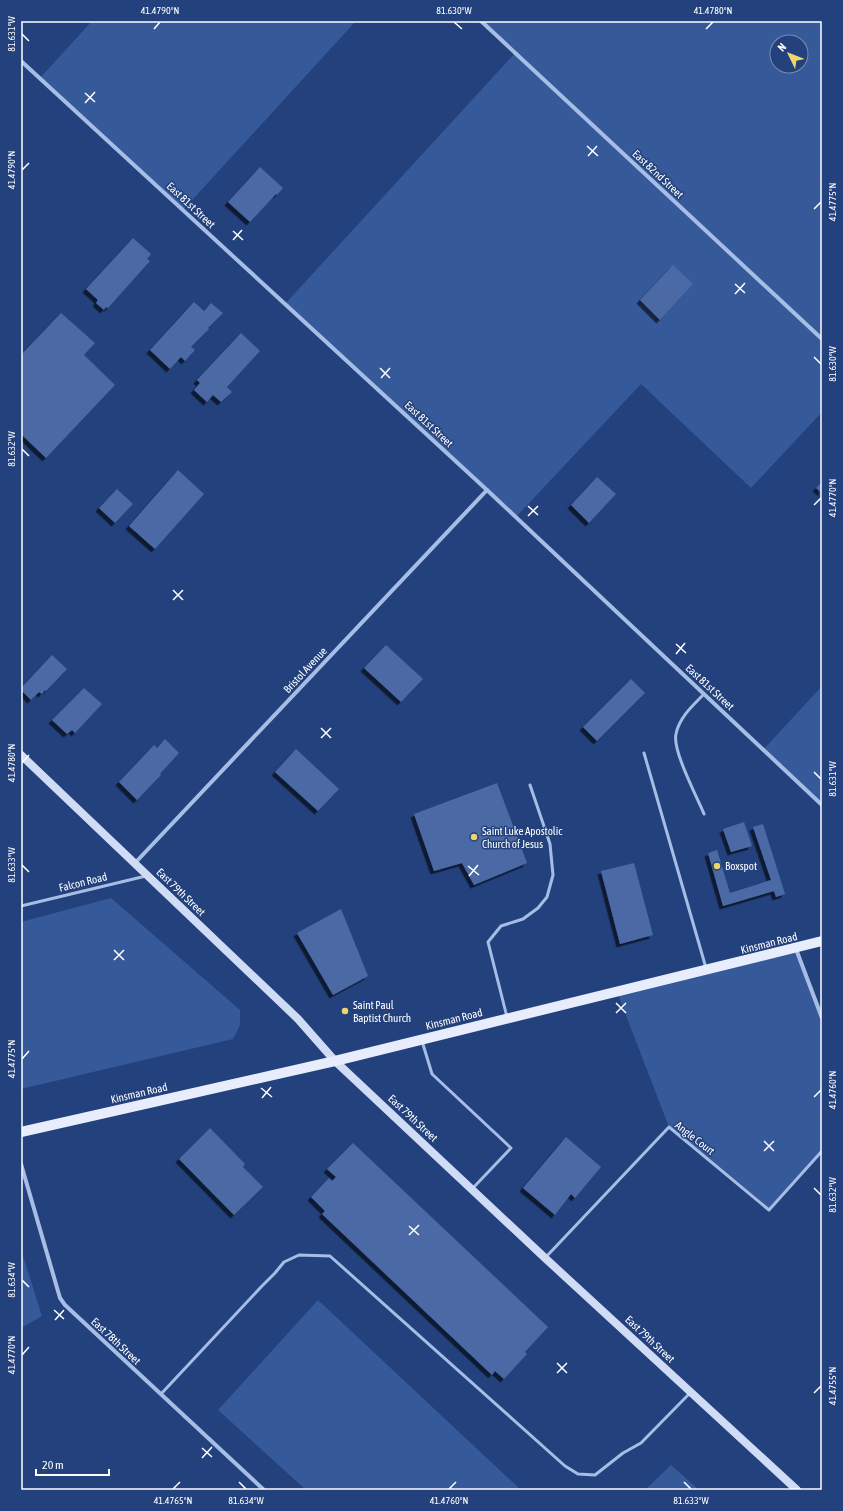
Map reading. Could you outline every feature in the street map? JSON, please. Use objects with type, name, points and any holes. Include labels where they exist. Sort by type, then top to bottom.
[{"type":"main road","name":"East 79th Street","points":[[21,755],[298,1019],[335,1061],[545,1258],[797,1490]]},
{"type":"main road","name":"Kinsman Road","points":[[21,1132],[335,1061],[796,949],[822,941]]},
{"type":"street","name":"East 82nd Street","points":[[481,21],[822,339]]},
{"type":"street","name":"East 81st Street","points":[[21,60],[487,490],[822,805]]},
{"type":"street","name":"Bristol Avenue","points":[[135,863],[487,490]]},
{"type":"street","points":[[796,949],[822,1018]]},
{"type":"street","name":"East 78th Street","points":[[21,1164],[60,1298],[65,1305],[264,1490]]},
{"type":"lane","points":[[704,694],[690,708],[680,722],[675,735],[678,754],[704,814]]},
{"type":"lane","points":[[644,753],[707,970]]},
{"type":"lane","points":[[508,1019],[488,942],[501,926],[523,919],[538,908],[547,897],[553,875],[550,844],[530,785]]},
{"type":"lane","name":"Falcon Road","points":[[21,906],[148,875]]},
{"type":"lane","points":[[422,1040],[432,1074],[511,1148],[472,1189]]},
{"type":"lane","name":"Angle Court","points":[[545,1258],[669,1127],[769,1210],[822,1151]]},
{"type":"lane","points":[[161,1394],[261,1287],[276,1273],[284,1262],[300,1256],[330,1256],[564,1466],[578,1474],[594,1475],[623,1453],[641,1443],[691,1392]]},
{"type":"shaded area","points":[[92,21],[356,21],[183,210],[40,78]]},
{"type":"shaded area","points":[[481,21],[822,21],[822,412],[751,488],[641,384],[516,517],[285,304],[515,53]]},
{"type":"shaded area","points":[[822,686],[822,805],[763,750]]},
{"type":"shaded area","points":[[111,898],[240,1010],[240,1025],[233,1039],[21,1089],[21,922]]},
{"type":"shaded area","points":[[795,949],[822,1018],[822,1151],[769,1210],[669,1127],[617,992]]},
{"type":"shaded area","points":[[21,1250],[42,1316],[21,1328]]},
{"type":"shaded area","points":[[318,1300],[521,1490],[306,1490],[218,1410]]},
{"type":"shaded area","points":[[671,1465],[699,1490],[645,1490]]},
{"type":"building","points":[[260,167],[283,188],[250,222],[228,202]]},
{"type":"building","points":[[133,238],[151,254],[147,259],[150,261],[108,308],[106,307],[104,310],[96,303],[98,300],[86,289]]},
{"type":"building","points":[[673,265],[693,284],[660,320],[640,300]]},
{"type":"building","points":[[194,302],[204,311],[211,303],[223,313],[191,347],[195,350],[185,361],[181,357],[170,369],[150,350]]},
{"type":"building","points":[[61,313],[95,343],[84,355],[115,385],[46,458],[21,434],[21,355]]},
{"type":"building","points":[[241,333],[260,351],[227,387],[232,392],[221,402],[213,395],[207,402],[194,390],[200,383],[197,380]]},
{"type":"building","points":[[178,470],[204,494],[155,549],[129,526]]},
{"type":"building","points":[[597,477],[616,494],[589,523],[571,505]]},
{"type":"building","points":[[822,482],[822,493],[816,488]]},
{"type":"building","points":[[117,489],[133,504],[115,523],[99,508]]},
{"type":"building","points":[[386,645],[423,679],[401,702],[364,668]]},
{"type":"building","points":[[52,655],[67,669],[46,691],[45,690],[42,694],[39,692],[31,700],[21,690],[21,688]]},
{"type":"building","points":[[631,679],[645,693],[597,741],[583,727]]},
{"type":"building","points":[[84,688],[102,704],[75,733],[72,730],[67,734],[52,720]]},
{"type":"building","points":[[165,739],[179,753],[160,774],[161,775],[137,800],[119,782],[154,745],[157,748]]},
{"type":"building","points":[[296,749],[339,789],[318,811],[275,772]]},
{"type":"building","points":[[497,783],[527,863],[474,885],[462,863],[434,871],[414,814]]},
{"type":"building","points":[[744,822],[752,846],[731,852],[723,829]]},
{"type":"building","name":"Boxspot","points":[[763,824],[785,894],[776,897],[774,891],[723,906],[708,853],[717,850],[730,893],[771,880],[753,827]]},
{"type":"building","points":[[634,863],[653,935],[620,944],[601,871]]},
{"type":"building","points":[[341,909],[368,976],[333,995],[297,933]]},
{"type":"building","points":[[210,1128],[245,1164],[243,1167],[263,1187],[234,1215],[179,1159]]},
{"type":"building","points":[[566,1137],[601,1167],[575,1198],[571,1194],[555,1215],[523,1188]]},
{"type":"building","points":[[353,1143],[548,1327],[525,1352],[527,1354],[504,1379],[495,1371],[492,1375],[322,1214],[325,1211],[311,1197],[329,1178],[332,1181],[336,1177],[327,1169]]},
{"type":"place","name":"Saint Luke Apostolic Church of Jesus","points":[[474,837]]},
{"type":"place","name":"Boxspot","points":[[717,866]]},
{"type":"place","name":"Saint Paul Baptist Church","points":[[345,1011]]}]
